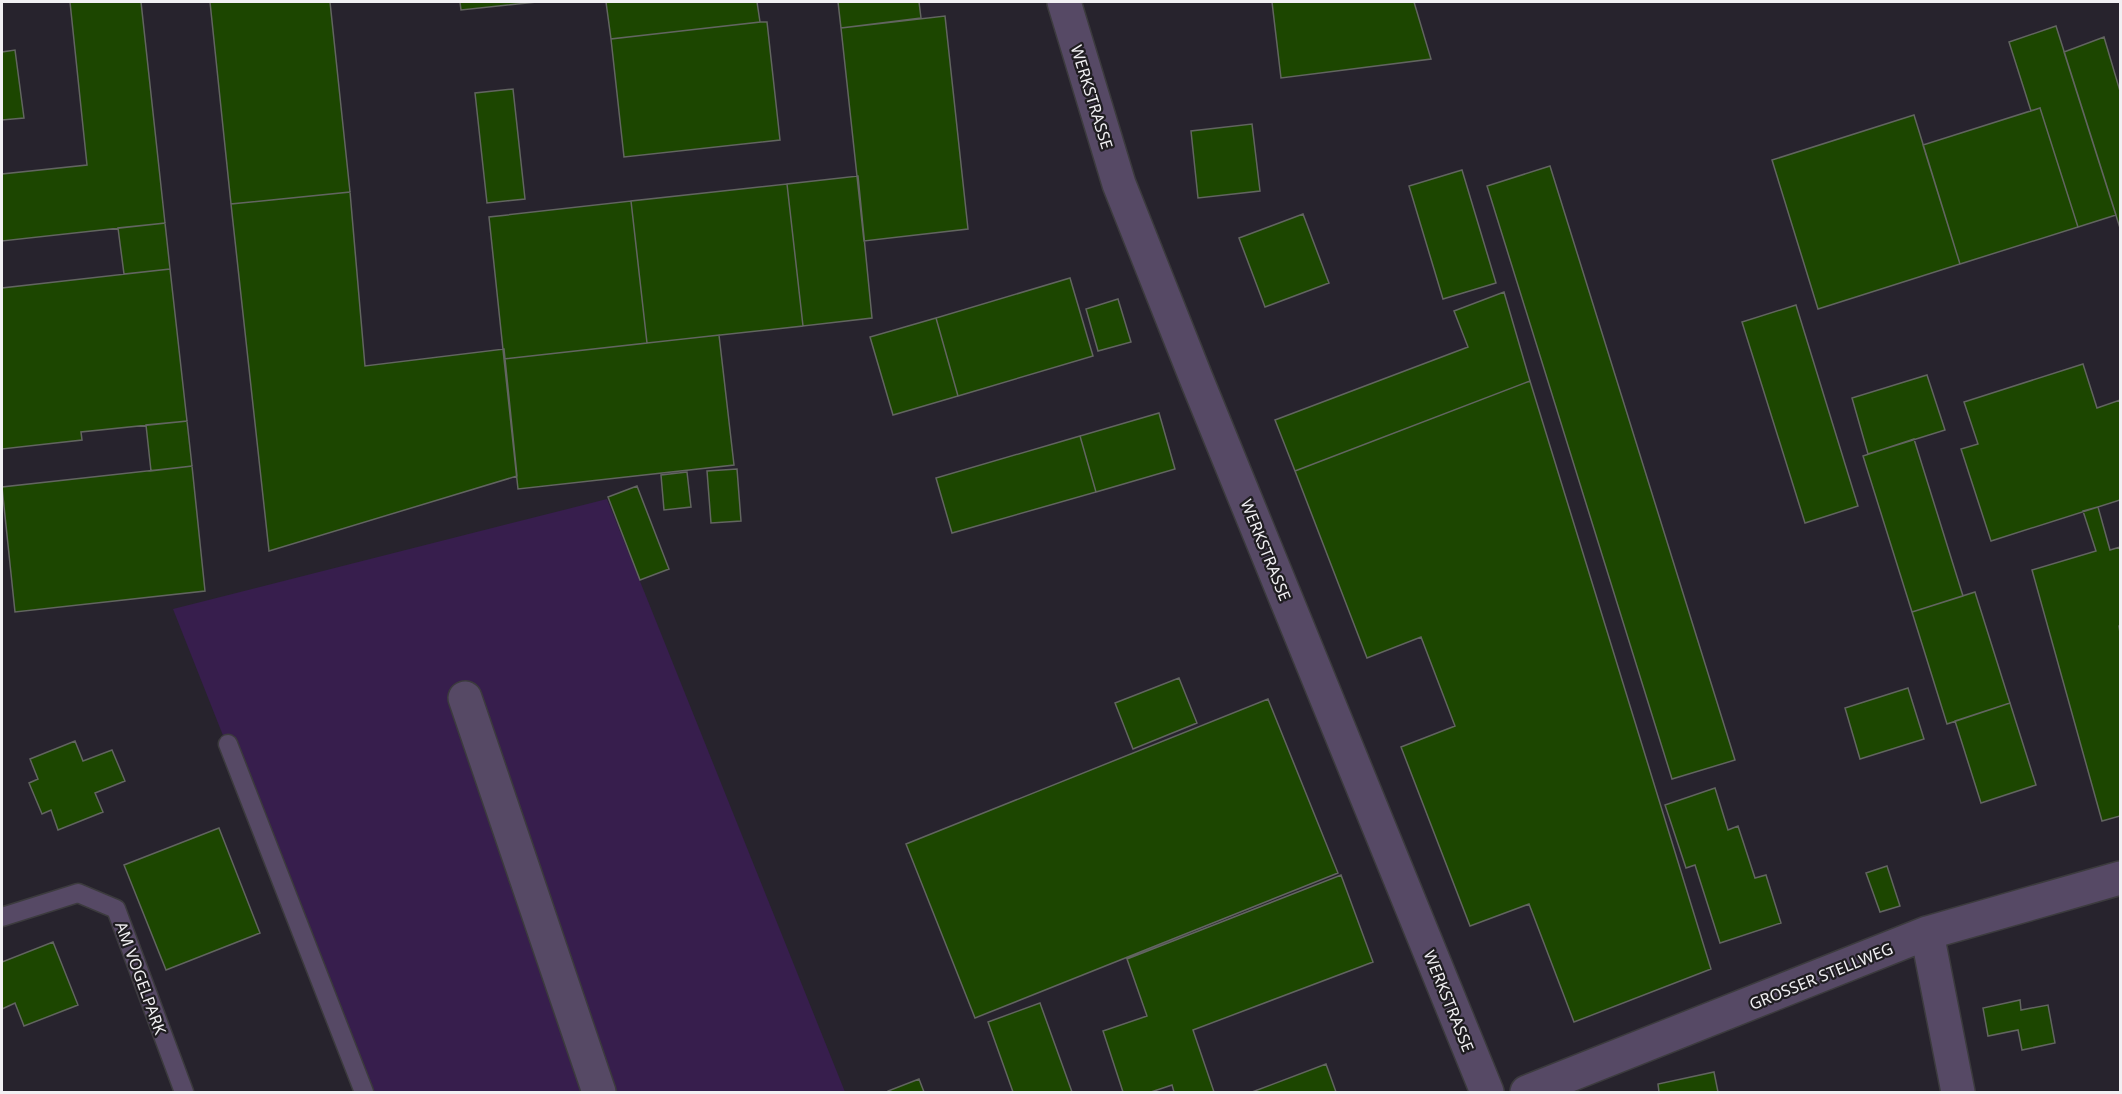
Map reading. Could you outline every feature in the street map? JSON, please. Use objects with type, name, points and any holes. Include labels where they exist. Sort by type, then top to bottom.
[{"type":"street","name":"WERKSTRASSE","points":[[1064,2],[1119,184],[1209,411],[1487,1092]]},
{"type":"street","points":[[465,698],[599,1092]]},
{"type":"street","name":"GROSSER STELLWEG","points":[[1527,1092],[1928,933],[2121,878]]},
{"type":"street","points":[[1928,933],[1958,1092]]},
{"type":"lane","points":[[228,744],[364,1092]]},
{"type":"lane","name":"AM VOGELPARK","points":[[2,917],[78,893],[116,909],[184,1092]]},
{"type":"shaded area","points":[[2,2],[2120,2],[2120,1092],[2,1092]]},
{"type":"shaded area","points":[[607,499],[845,1092],[364,1092],[173,609]]},
{"type":"building","points":[[70,2],[141,2],[165,223],[2,241],[2,174],[87,165]]},
{"type":"building","points":[[210,2],[330,2],[350,192],[231,204]]},
{"type":"building","points":[[460,2],[537,2],[461,10]]},
{"type":"building","points":[[606,2],[757,2],[760,22],[611,39]]},
{"type":"building","points":[[838,2],[919,2],[921,18],[841,28]]},
{"type":"building","points":[[1272,2],[1414,2],[1431,59],[1281,78]]},
{"type":"building","points":[[945,16],[968,229],[864,241],[841,28]]},
{"type":"building","points":[[767,22],[780,140],[624,157],[611,39]]},
{"type":"building","points":[[2056,26],[2116,215],[2078,227],[2040,108],[2031,111],[2009,42]]},
{"type":"building","points":[[2104,37],[2120,91],[2120,228],[2064,52]]},
{"type":"building","points":[[15,50],[24,118],[2,120],[2,52]]},
{"type":"building","points":[[513,89],[525,199],[487,203],[475,93]]},
{"type":"building","points":[[2040,108],[2078,227],[1960,264],[1923,145]]},
{"type":"building","points":[[1914,115],[1960,264],[1818,309],[1772,160]]},
{"type":"building","points":[[1252,124],[1260,191],[1198,198],[1191,131]]},
{"type":"building","points":[[1550,166],[1735,760],[1672,779],[1487,186]]},
{"type":"building","points":[[1462,170],[1496,283],[1443,299],[1409,186]]},
{"type":"building","points":[[858,176],[872,318],[803,326],[787,184]]},
{"type":"building","points":[[787,184],[803,326],[647,343],[631,201]]},
{"type":"building","points":[[350,192],[365,366],[504,349],[517,476],[269,551],[231,204]]},
{"type":"building","points":[[631,201],[647,343],[504,359],[489,217]]},
{"type":"building","points":[[1303,214],[1329,283],[1265,307],[1239,238]]},
{"type":"building","points":[[165,223],[170,269],[124,274],[118,228]]},
{"type":"building","points":[[170,269],[187,421],[81,432],[82,440],[2,449],[2,288]]},
{"type":"building","points":[[1070,278],[1093,356],[958,396],[936,318]]},
{"type":"building","points":[[1504,292],[1530,381],[1295,471],[1275,420],[1468,347],[1454,311]]},
{"type":"building","points":[[1118,299],[1131,342],[1098,351],[1086,309]]},
{"type":"building","points":[[1796,305],[1858,506],[1805,523],[1742,322]]},
{"type":"building","points":[[936,318],[958,396],[893,415],[870,337]]},
{"type":"building","points":[[719,335],[734,465],[518,489],[504,359]]},
{"type":"building","points":[[2083,364],[2097,408],[2120,400],[2120,500],[1991,541],[1961,449],[1978,444],[1964,402]]},
{"type":"building","points":[[1927,375],[1945,430],[1868,454],[1852,398]]},
{"type":"building","points":[[1530,381],[1711,969],[1574,1022],[1529,904],[1470,926],[1401,747],[1455,726],[1421,637],[1367,658],[1295,471]]},
{"type":"building","points":[[1159,413],[1175,469],[1096,492],[1080,436]]},
{"type":"building","points":[[187,421],[192,466],[151,471],[146,425]]},
{"type":"building","points":[[1080,436],[1096,492],[952,533],[936,478]]},
{"type":"building","points":[[1914,439],[1963,596],[1912,612],[1863,456]]},
{"type":"building","points":[[192,466],[205,591],[15,612],[2,487]]},
{"type":"building","points":[[737,469],[741,521],[711,523],[707,471]]},
{"type":"building","points":[[687,472],[691,507],[664,510],[661,475]]},
{"type":"building","points":[[637,486],[669,569],[640,580],[608,497]]},
{"type":"building","points":[[2098,507],[2110,550],[2120,547],[2120,816],[2102,821],[2032,570],[2096,551],[2083,511]]},
{"type":"building","points":[[1975,592],[2010,703],[1947,724],[1912,612]]},
{"type":"building","points":[[1179,678],[1197,723],[1133,749],[1115,703]]},
{"type":"building","points":[[1908,688],[1924,739],[1860,759],[1845,708]]},
{"type":"building","points":[[1268,699],[1338,873],[975,1018],[906,844]]},
{"type":"building","points":[[2010,703],[2036,785],[1981,803],[1955,721]]},
{"type":"building","points":[[75,741],[83,761],[112,750],[125,781],[95,793],[103,812],[58,830],[51,810],[42,814],[29,783],[38,779],[30,759]]},
{"type":"building","points":[[1715,788],[1728,830],[1738,826],[1755,878],[1766,875],[1781,923],[1720,943],[1695,865],[1686,868],[1665,805]]},
{"type":"building","points":[[219,828],[260,933],[166,970],[124,865]]},
{"type":"building","points":[[1887,866],[1900,906],[1880,912],[1866,873]]},
{"type":"building","points":[[1341,875],[1373,962],[1193,1030],[1214,1092],[1174,1092],[1172,1085],[1151,1092],[1123,1092],[1103,1031],[1147,1016],[1127,959]]},
{"type":"building","points":[[53,942],[78,1005],[24,1026],[15,1003],[2,1009],[2,962]]},
{"type":"building","points":[[2020,1000],[2021,1010],[2048,1005],[2055,1043],[2022,1050],[2018,1030],[1988,1036],[1983,1008]]},
{"type":"building","points":[[1040,1003],[1072,1092],[1013,1092],[988,1022]]},
{"type":"building","points":[[1326,1064],[1336,1092],[1252,1092]]},
{"type":"building","points":[[1714,1072],[1718,1092],[1659,1092],[1658,1084]]},
{"type":"building","points":[[919,1079],[924,1092],[888,1092],[888,1091]]}]
